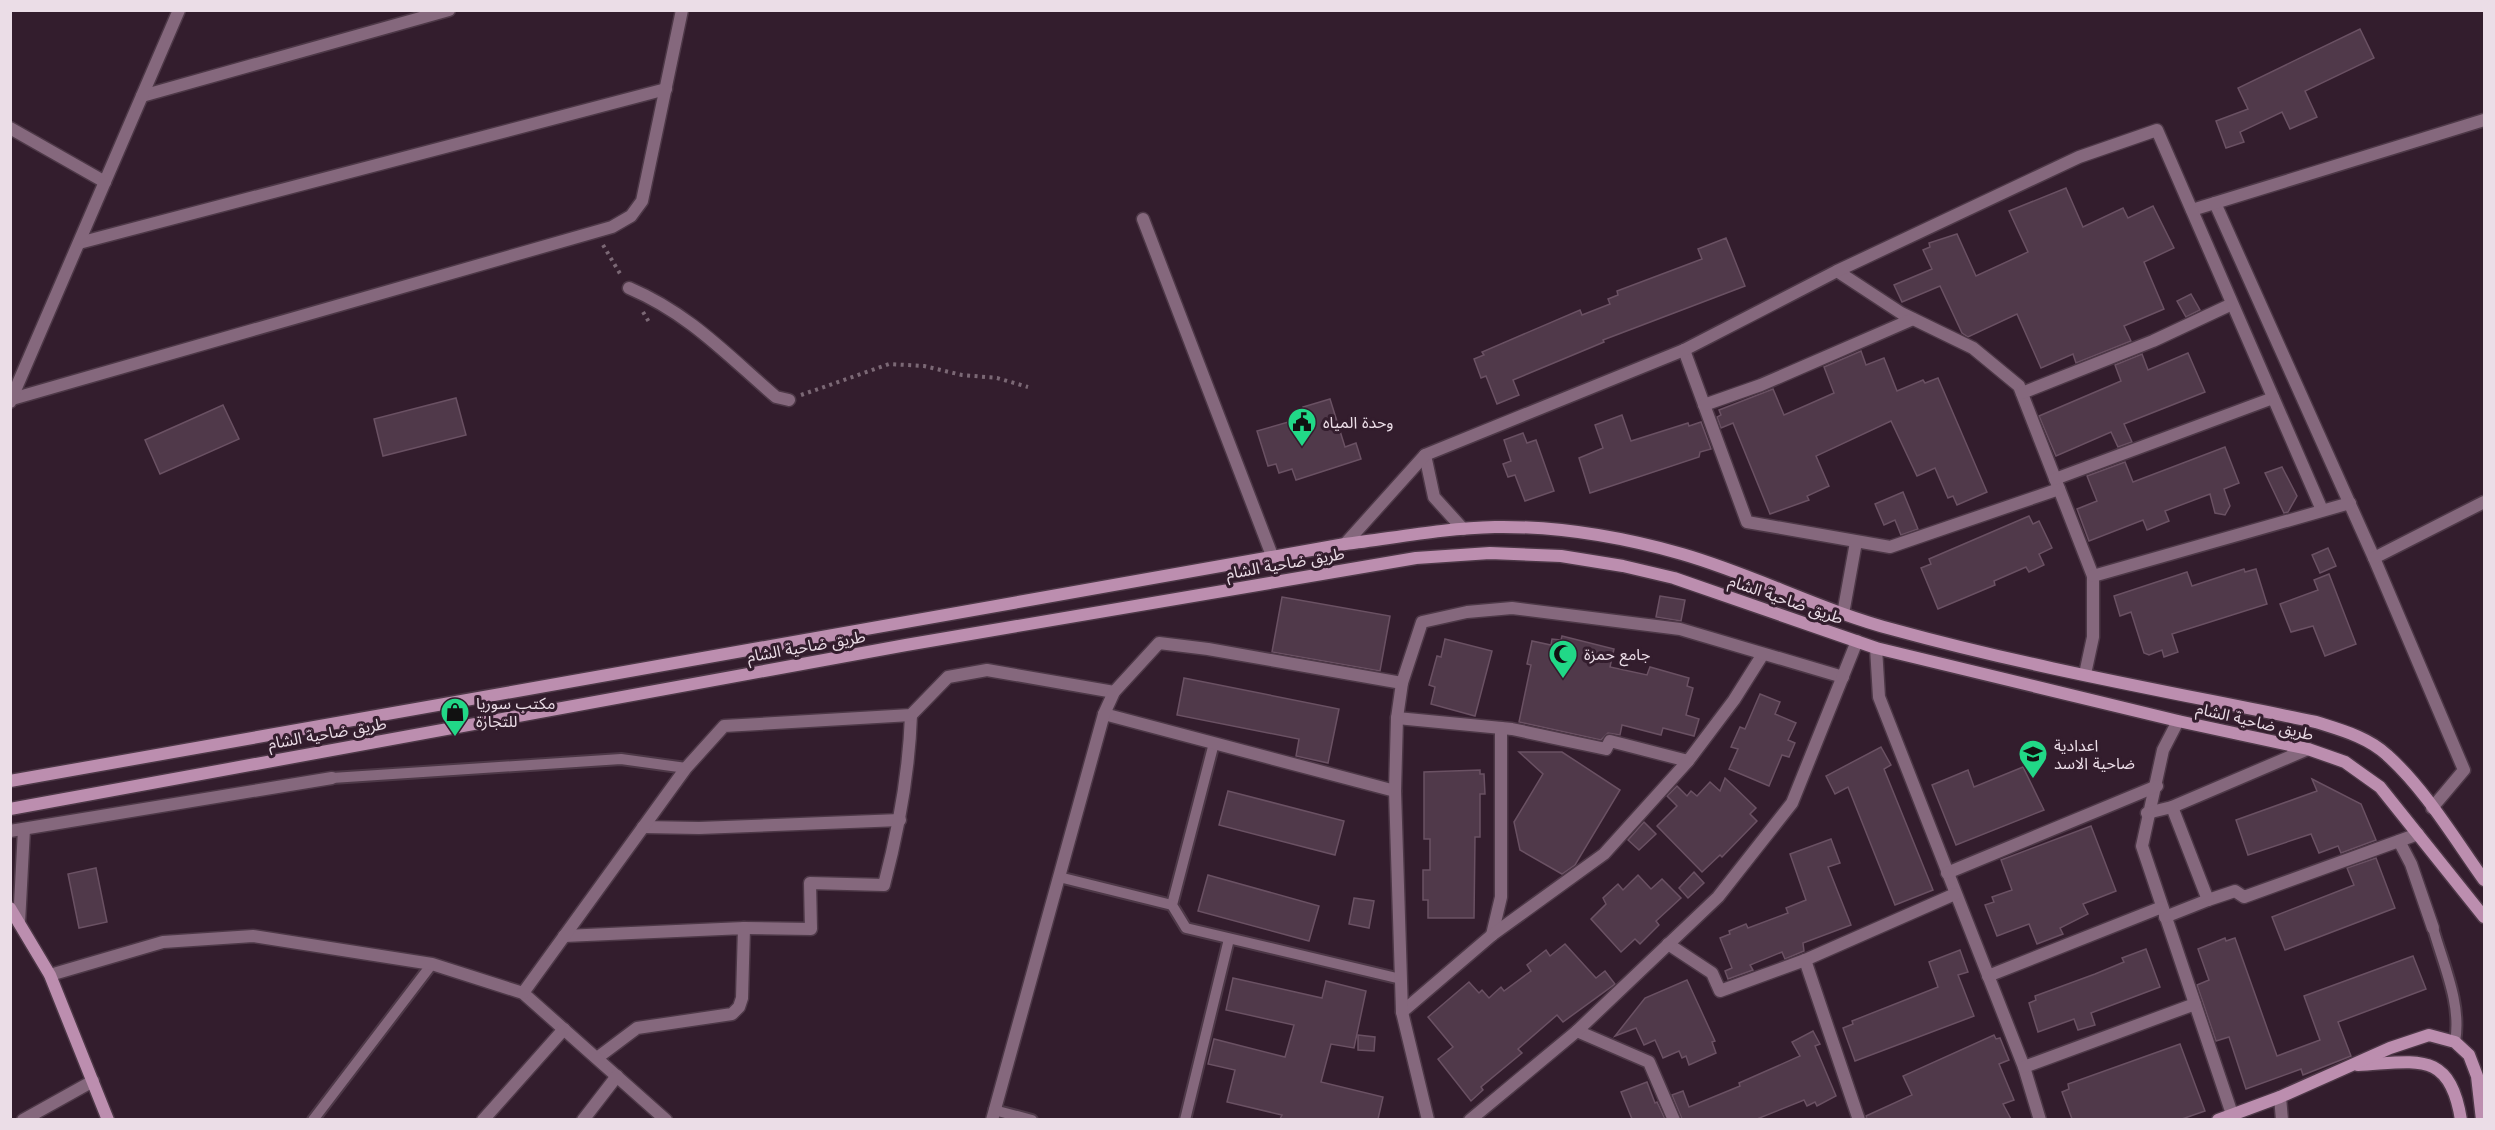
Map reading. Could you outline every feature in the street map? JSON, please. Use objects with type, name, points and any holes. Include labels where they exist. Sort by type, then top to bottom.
[{"type":"main road","name":"طريق ضاحية الشام","points":[[10,781],[1345,544],[1495,527],[1557,530],[1625,540],[1684,555],[1898,632],[2316,722],[2352,733],[2386,754],[2432,808],[2484,880]]},
{"type":"main road","name":"طريق ضاحية الشام","points":[[10,809],[906,645],[1416,558],[1502,553],[1561,556],[1623,566],[1674,578],[1876,648],[2178,721],[2308,749],[2345,762],[2380,787],[2484,917]]},
{"type":"main road","points":[[10,908],[50,975],[108,1119]]},
{"type":"main road","points":[[2218,1119],[2280,1097],[2420,1036],[2438,1036],[2454,1042],[2469,1055],[2474,1065],[2482,1119]]},
{"type":"main road","points":[[2351,1065],[2417,1062],[2437,1068],[2456,1091],[2462,1119]]},
{"type":"street","points":[[11,400],[179,10]]},
{"type":"street","points":[[142,96],[449,10]]},
{"type":"street","points":[[11,400],[612,227],[631,216],[642,201],[682,10]]},
{"type":"street","points":[[79,243],[666,89]]},
{"type":"street","points":[[2192,210],[2484,120]]},
{"type":"street","points":[[10,128],[105,182]]},
{"type":"street","points":[[1345,544],[1425,455],[1684,350],[1837,271],[2079,157],[2157,130],[2322,510]]},
{"type":"street","points":[[2215,202],[2350,503],[2464,770],[2432,808]]},
{"type":"street","points":[[1143,219],[1273,558]]},
{"type":"street","points":[[1837,271],[1913,319],[1973,348],[2019,386],[2093,576],[2093,638],[2085,674]]},
{"type":"street","points":[[629,288],[653,298],[710,335],[776,397],[789,400]]},
{"type":"street","points":[[2022,393],[2153,341],[2232,304]]},
{"type":"street","points":[[1704,405],[1761,385],[1913,319]]},
{"type":"street","points":[[1684,350],[1747,522],[1890,547],[2057,484],[2273,398]]},
{"type":"street","points":[[1425,455],[1434,497],[1463,529]]},
{"type":"street","points":[[2374,558],[2484,502]]},
{"type":"street","points":[[2093,576],[2350,503]]},
{"type":"street","points":[[1843,614],[1856,542]]},
{"type":"street","points":[[1428,1119],[1402,1012],[1395,791],[1397,718],[1401,683],[1422,622],[1467,612],[1512,608],[1680,629],[1843,677]]},
{"type":"street","points":[[1470,1119],[1577,1031],[1718,897],[1792,803],[1857,641]]},
{"type":"street","points":[[993,1115],[1104,714],[1114,692],[1159,643],[1208,649],[1401,683]]},
{"type":"street","points":[[1876,648],[1879,697],[2024,1067],[2040,1119]]},
{"type":"street","points":[[1402,1012],[1492,935],[1604,854],[1688,761],[1734,700],[1763,654]]},
{"type":"street","points":[[564,936],[744,928],[811,929],[810,883],[884,885],[900,820],[909,765],[911,715],[948,677],[987,670],[1114,692]]},
{"type":"street","points":[[1104,714],[1395,791]]},
{"type":"street","points":[[524,993],[686,768],[724,726],[911,715]]},
{"type":"street","points":[[1397,718],[1540,733],[1606,749],[1610,741],[1688,761]]},
{"type":"street","points":[[2178,721],[2163,750],[2157,786],[2147,813],[2142,846],[2232,1114]]},
{"type":"street","points":[[1492,935],[1501,897],[1501,728]]},
{"type":"street","points":[[2147,813],[2172,807],[2308,749]]},
{"type":"street","points":[[10,831],[332,778]]},
{"type":"street","points":[[1947,873],[2157,786]]},
{"type":"street","points":[[2172,807],[2208,900]]},
{"type":"street","points":[[643,827],[699,828],[900,820]]},
{"type":"street","points":[[19,922],[24,829]]},
{"type":"street","points":[[1988,976],[2164,912],[2235,891],[2244,897],[2418,834]]},
{"type":"street","points":[[2399,841],[2411,864],[2433,928]]},
{"type":"street","points":[[1668,944],[1712,973],[1719,992],[1805,960],[1955,894]]},
{"type":"street","points":[[597,1058],[637,1028],[732,1014],[739,1007],[742,998],[744,928]]},
{"type":"street","points":[[50,975],[163,942],[253,936],[432,964],[524,993],[666,1119]]},
{"type":"street","points":[[1805,960],[1859,1119]]},
{"type":"street","points":[[2024,1067],[2195,1004]]},
{"type":"street","points":[[483,1119],[564,1029]]},
{"type":"street","points":[[1577,1031],[1649,1062],[1674,1119]]},
{"type":"street","points":[[583,1119],[617,1076]]},
{"type":"street","points":[[23,1119],[93,1081]]},
{"type":"street","points":[[2280,1097],[2282,1119]]},
{"type":"lane","points":[[1172,905],[1214,743]]},
{"type":"lane","points":[[332,778],[621,759],[686,768]]},
{"type":"lane","points":[[1059,877],[1172,905],[1186,928],[1401,979]]},
{"type":"lane","points":[[2433,928],[2455,1004],[2457,1019],[2454,1042]]},
{"type":"lane","points":[[1185,1119],[1229,939]]},
{"type":"lane","points":[[313,1119],[432,964]]},
{"type":"lane","points":[[993,1115],[1032,1119]]},
{"type":"path","points":[[789,400],[889,364],[924,366],[962,375],[997,378],[1028,387]]},
{"type":"building","points":[[2360,29],[2374,58],[2305,91],[2317,117],[2290,129],[2282,112],[2240,132],[2244,142],[2226,148],[2216,121],[2248,109],[2238,88]]},
{"type":"building","points":[[2066,188],[2083,227],[2123,208],[2128,218],[2153,206],[2174,248],[2144,262],[2164,309],[2124,326],[2131,341],[2076,363],[2073,354],[2041,368],[2017,314],[1968,337],[1962,333],[1940,286],[1902,302],[1894,285],[1932,269],[1923,250],[1930,247],[1929,243],[1957,234],[1976,276],[2028,252],[2009,211]]},
{"type":"building","points":[[1726,238],[1745,286],[1603,340],[1604,342],[1513,380],[1519,395],[1497,404],[1486,376],[1481,378],[1474,359],[1484,355],[1482,352],[1580,310],[1582,315],[1610,304],[1608,299],[1618,295],[1617,291],[1702,259],[1698,249]]},
{"type":"building","points":[[2191,294],[2200,310],[2186,317],[2177,301]]},
{"type":"building","points":[[1861,351],[1866,365],[1884,358],[1897,391],[1923,380],[1925,383],[1938,378],[1987,492],[1957,505],[1953,496],[1948,498],[1935,468],[1917,476],[1891,421],[1816,456],[1829,486],[1807,496],[1809,500],[1770,514],[1733,423],[1721,428],[1717,417],[1721,415],[1719,410],[1773,389],[1784,415],[1834,393],[1824,367]]},
{"type":"building","points":[[2188,353],[2205,392],[2124,424],[2132,442],[2118,447],[2111,432],[2056,456],[2039,416],[2121,381],[2115,365],[2142,354],[2148,370]]},
{"type":"building","points":[[456,398],[466,435],[383,456],[374,419]]},
{"type":"building","points":[[1330,399],[1345,447],[1356,443],[1361,459],[1296,480],[1292,469],[1279,473],[1276,464],[1268,466],[1257,431],[1306,417],[1303,407]]},
{"type":"building","points":[[223,405],[239,439],[160,474],[145,440]]},
{"type":"building","points":[[1622,415],[1631,441],[1688,423],[1689,426],[1701,422],[1711,449],[1700,452],[1699,457],[1590,493],[1579,458],[1603,448],[1595,425]]},
{"type":"building","points":[[1523,433],[1527,443],[1536,440],[1554,491],[1525,501],[1515,475],[1508,477],[1503,464],[1511,461],[1504,440]]},
{"type":"building","points":[[2225,447],[2239,483],[2224,489],[2230,506],[2225,515],[2215,513],[2210,494],[2165,511],[2169,521],[2147,530],[2143,520],[2089,541],[2077,509],[2097,501],[2087,476],[2125,462],[2133,482]]},
{"type":"building","points":[[2282,467],[2297,496],[2288,512],[2284,513],[2265,473]]},
{"type":"building","points":[[1903,492],[1918,529],[1901,535],[1895,520],[1884,525],[1875,504]]},
{"type":"building","points":[[2029,516],[2033,524],[2039,521],[2052,548],[2039,554],[2044,565],[2029,572],[2026,567],[1994,581],[1995,585],[1938,609],[1921,568],[1931,564],[1929,559]]},
{"type":"building","points":[[2328,548],[2336,566],[2320,573],[2312,555]]},
{"type":"building","points":[[2244,569],[2245,572],[2256,569],[2267,604],[2172,634],[2178,652],[2164,657],[2162,650],[2149,655],[2144,653],[2131,612],[2120,616],[2114,596],[2187,572],[2192,586]]},
{"type":"building","points":[[2329,574],[2356,644],[2325,656],[2313,626],[2291,632],[2280,604],[2318,590],[2314,580]]},
{"type":"building","points":[[1660,596],[1685,600],[1681,621],[1656,617]]},
{"type":"building","points":[[1282,597],[1390,616],[1380,671],[1272,652]]},
{"type":"building","points":[[1562,636],[1614,649],[1610,667],[1647,675],[1650,667],[1689,678],[1687,686],[1693,688],[1686,715],[1699,719],[1694,736],[1663,728],[1661,735],[1622,725],[1620,735],[1608,733],[1601,740],[1519,722],[1531,665],[1527,664],[1532,641],[1551,645],[1552,639],[1561,640]]},
{"type":"building","points":[[1445,639],[1492,651],[1475,716],[1431,704],[1435,687],[1429,685],[1437,656],[1441,657]]},
{"type":"building","points":[[1184,678],[1339,709],[1328,763],[1296,756],[1299,739],[1177,715]]},
{"type":"building","points":[[1760,694],[1780,702],[1775,714],[1796,723],[1788,740],[1795,743],[1789,757],[1782,755],[1769,786],[1729,769],[1738,749],[1731,747],[1740,727],[1745,729]]},
{"type":"building","points":[[1881,747],[1891,765],[1884,769],[1933,890],[1895,905],[1848,787],[1835,794],[1826,776]]},
{"type":"building","points":[[1519,752],[1562,752],[1620,790],[1575,865],[1562,874],[1520,850],[1514,822],[1543,774]]},
{"type":"building","points":[[2023,767],[2044,810],[1956,845],[1932,785],[1968,770],[1974,787]]},
{"type":"building","points":[[1480,770],[1480,774],[1484,774],[1485,794],[1480,794],[1480,837],[1475,837],[1474,918],[1428,918],[1428,900],[1423,900],[1423,870],[1430,870],[1430,839],[1424,839],[1424,772]]},
{"type":"building","points":[[1725,778],[1756,808],[1750,814],[1757,821],[1722,857],[1720,855],[1702,872],[1657,826],[1677,806],[1667,796],[1677,786],[1687,796],[1691,791],[1697,796],[1710,782],[1720,791]]},
{"type":"building","points":[[2312,779],[2361,804],[2376,840],[2341,853],[2338,846],[2319,853],[2311,834],[2248,855],[2236,820],[2317,791]]},
{"type":"building","points":[[1228,791],[1344,821],[1335,855],[1219,825]]},
{"type":"building","points":[[1644,822],[1656,834],[1639,850],[1628,840]]},
{"type":"building","points":[[2091,826],[2116,891],[2083,904],[2088,914],[2060,928],[2063,934],[2037,944],[2029,924],[1997,936],[1985,905],[1994,902],[1992,897],[2012,890],[2001,860]]},
{"type":"building","points":[[1831,839],[1840,863],[1828,867],[1851,925],[1803,943],[1804,951],[1785,959],[1782,952],[1750,965],[1753,970],[1728,979],[1725,971],[1732,968],[1720,938],[1730,934],[1729,931],[1746,924],[1748,928],[1788,913],[1786,908],[1806,900],[1790,854]]},
{"type":"building","points":[[2376,858],[2395,908],[2285,950],[2272,917],[2354,885],[2347,868]]},
{"type":"building","points":[[96,868],[107,922],[79,928],[68,874]]},
{"type":"building","points":[[1694,872],[1704,883],[1688,898],[1679,888]]},
{"type":"building","points":[[1208,875],[1319,906],[1309,941],[1198,911]]},
{"type":"building","points":[[1638,875],[1651,889],[1662,879],[1681,898],[1656,921],[1659,925],[1640,944],[1635,939],[1621,952],[1591,919],[1606,904],[1603,898],[1618,884],[1623,890]]},
{"type":"building","points":[[1354,898],[1374,901],[1369,928],[1349,924]]},
{"type":"building","points":[[2225,938],[2226,941],[2235,938],[2277,1056],[2320,1040],[2304,996],[2413,956],[2426,989],[2338,1022],[2351,1056],[2303,1075],[2301,1069],[2246,1089],[2229,1037],[2216,1041],[2197,985],[2209,980],[2198,949]]},
{"type":"building","points":[[1565,944],[1596,978],[1605,971],[1615,984],[1563,1022],[1557,1015],[1518,1049],[1522,1053],[1481,1087],[1483,1090],[1471,1101],[1438,1059],[1453,1047],[1428,1017],[1469,982],[1479,993],[1482,990],[1489,998],[1501,987],[1504,991],[1531,971],[1527,965],[1546,950],[1550,956]]},
{"type":"building","points":[[2146,949],[2160,987],[2091,1013],[2095,1025],[2078,1030],[2074,1019],[2038,1032],[2029,1003],[2036,1000],[2035,996],[2124,962],[2122,958]]},
{"type":"building","points":[[1960,950],[1968,972],[1958,975],[1974,1016],[1855,1061],[1843,1028],[1853,1024],[1852,1021],[1938,987],[1929,962]]},
{"type":"building","points":[[1233,978],[1322,998],[1326,981],[1366,991],[1354,1048],[1331,1044],[1321,1082],[1383,1097],[1378,1119],[1280,1119],[1282,1115],[1227,1102],[1235,1070],[1208,1064],[1214,1039],[1285,1057],[1294,1025],[1226,1010]]},
{"type":"building","points":[[1687,980],[1715,1041],[1712,1042],[1716,1053],[1689,1065],[1686,1056],[1682,1058],[1679,1051],[1663,1058],[1655,1040],[1644,1045],[1636,1028],[1615,1036],[1645,998]]},
{"type":"building","points":[[1813,1031],[1820,1044],[1815,1046],[1836,1096],[1817,1106],[1815,1102],[1807,1106],[1804,1100],[1757,1119],[1682,1119],[1672,1095],[1683,1091],[1689,1107],[1740,1086],[1739,1083],[1800,1056],[1792,1042]]},
{"type":"building","points":[[1358,1035],[1375,1037],[1374,1051],[1358,1050]]},
{"type":"building","points":[[1994,1035],[1996,1039],[2000,1038],[2009,1060],[1999,1064],[2014,1100],[2003,1104],[2011,1119],[1867,1119],[1866,1116],[1912,1095],[1903,1076]]},
{"type":"building","points":[[2180,1044],[2205,1111],[2182,1119],[2072,1119],[2062,1092],[2069,1089],[2068,1084]]},
{"type":"building","points":[[1647,1082],[1655,1103],[1657,1102],[1665,1119],[1632,1119],[1621,1092]]},
{"type":"place","name":"وحدة المياه","points":[[1302,448]]},
{"type":"place","name":"جامع حمزة","points":[[1563,680]]},
{"type":"place","name":"مكتب سوريا للتجارة","points":[[455,738]]},
{"type":"place","name":"اعدادية ضاحية الاسد","points":[[2033,780]]}]
